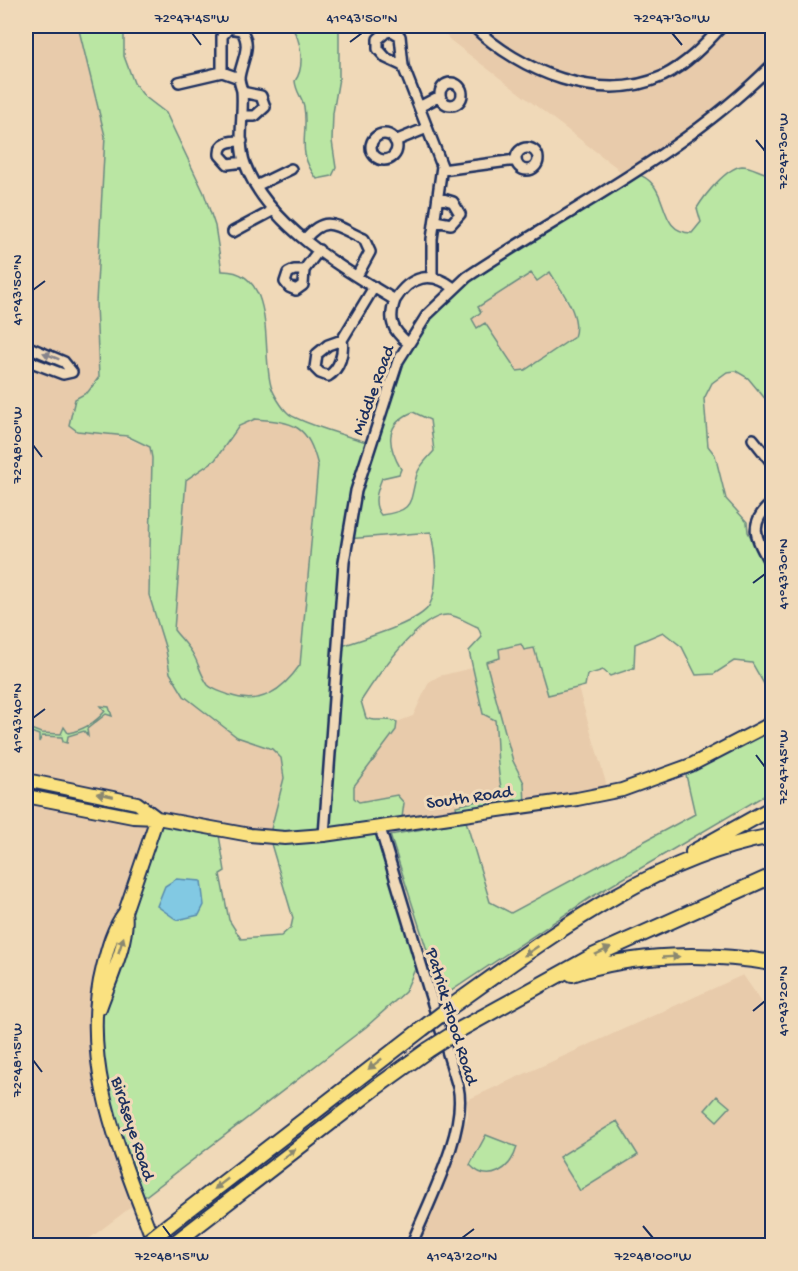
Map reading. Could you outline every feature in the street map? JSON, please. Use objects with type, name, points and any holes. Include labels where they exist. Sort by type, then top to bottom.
[{"type":"highway","points":[[142,1245],[452,1006],[564,930],[671,867],[705,844],[772,808]]},
{"type":"highway","points":[[671,867],[727,846],[772,836]]},
{"type":"highway","points":[[173,1244],[378,1086],[459,1030],[601,952],[772,876]]},
{"type":"highway","points":[[533,988],[590,968],[639,960],[703,956],[772,963]]},
{"type":"main road","name":"South Road","points":[[26,796],[133,817],[157,818],[269,837],[324,835],[622,790],[691,765],[772,723]]},
{"type":"main road","name":"South Road","points":[[26,780],[137,802],[157,818]]},
{"type":"main road","name":"Birdseye Road","points":[[155,1245],[100,1086],[96,1056],[97,991],[105,954],[117,923],[125,912],[157,818]]},
{"type":"street","points":[[473,26],[502,50],[538,69],[575,81],[612,86],[642,82],[668,73],[694,56],[722,26]]},
{"type":"street","points":[[222,72],[222,36],[229,28],[236,28],[246,38],[246,56],[239,78],[242,92],[244,162],[256,186],[274,210],[319,250],[395,300]]},
{"type":"street","name":"Middle Road","points":[[324,835],[342,578],[349,523],[363,466],[386,391],[408,343],[427,315],[454,288],[480,269],[680,143],[726,109],[772,65]]},
{"type":"street","points":[[403,66],[442,170],[440,198],[435,221],[432,276]]},
{"type":"street","points":[[179,82],[222,72],[239,78]]},
{"type":"street","points":[[242,92],[261,96],[265,107],[255,116],[242,116]]},
{"type":"street","points":[[419,107],[440,96]]},
{"type":"street","points":[[395,141],[427,128]]},
{"type":"street","points":[[242,141],[225,143],[221,146],[220,155],[228,164],[244,162]]},
{"type":"street","points":[[442,170],[516,160]]},
{"type":"street","points":[[256,186],[291,169]]},
{"type":"street","points":[[435,221],[451,224],[460,214],[453,202],[440,198]]},
{"type":"street","points":[[233,232],[274,210]]},
{"type":"street","points":[[305,238],[317,225],[326,223],[364,239],[370,252],[357,276]]},
{"type":"street","points":[[304,270],[319,250]]},
{"type":"street","points":[[408,343],[393,331],[391,310],[395,300],[409,283],[418,278],[432,276],[444,279],[454,288]]},
{"type":"street","points":[[342,340],[374,287]]},
{"type":"street","points":[[26,346],[64,362],[72,372],[63,374],[26,360]]},
{"type":"street","points":[[753,439],[772,463]]},
{"type":"street","points":[[772,503],[760,514],[756,529],[760,544],[772,567]]},
{"type":"street","name":"Patrick Flood Road","points":[[380,828],[458,1087],[461,1105],[456,1132],[411,1245]]},
{"type":"shaded area","points":[[26,26],[78,26],[105,136],[96,303],[99,377],[88,392],[115,434],[150,447],[152,458],[149,595],[166,650],[170,673],[237,737],[272,749],[281,758],[284,778],[269,837],[158,818],[106,954],[139,1201],[81,1245],[26,1245],[26,796],[156,818],[137,803],[26,780]]},
{"type":"shaded area","points":[[438,26],[772,26],[772,58],[718,108],[675,140],[621,174],[616,167],[450,40]]},
{"type":"shaded area","points":[[550,272],[576,319],[577,330],[574,337],[525,370],[517,371],[484,323],[477,328],[472,319],[481,312],[478,307],[532,273],[537,280]]},
{"type":"shaded area","points":[[255,419],[289,422],[307,435],[313,444],[318,466],[300,664],[289,680],[273,691],[257,700],[246,701],[210,688],[197,667],[195,657],[174,630],[186,480],[215,460],[239,426]]},
{"type":"shaded area","points":[[521,644],[534,648],[548,695],[578,688],[609,793],[525,806],[524,783],[513,761],[486,662],[500,658],[499,649]]},
{"type":"shaded area","points":[[472,668],[482,714],[495,720],[499,746],[496,764],[501,787],[495,797],[456,806],[458,816],[401,825],[397,795],[359,802],[354,798],[354,786],[396,730],[397,722],[413,716],[429,682],[439,676]]},
{"type":"shaded area","points":[[743,975],[772,1017],[772,1245],[416,1246],[468,1116],[467,1100]]},
{"type":"green space","points":[[78,26],[129,26],[124,33],[124,56],[134,83],[144,96],[166,113],[204,193],[215,226],[222,271],[240,274],[252,284],[259,298],[264,315],[271,386],[281,404],[288,413],[302,420],[370,443],[408,343],[454,288],[634,173],[646,178],[654,186],[672,225],[680,231],[692,233],[701,222],[697,208],[729,172],[742,166],[765,173],[772,170],[772,407],[748,378],[736,371],[727,372],[712,383],[704,399],[708,446],[715,455],[726,499],[747,522],[748,532],[772,577],[772,698],[752,663],[734,661],[714,674],[696,675],[682,647],[663,632],[635,644],[634,668],[610,676],[603,670],[587,675],[585,686],[548,695],[534,648],[524,650],[521,644],[499,649],[500,658],[486,662],[513,761],[524,783],[525,806],[458,816],[456,806],[495,797],[501,787],[495,720],[483,714],[469,651],[482,637],[478,627],[452,615],[437,617],[425,624],[399,649],[361,701],[366,718],[397,722],[396,730],[354,786],[354,798],[359,802],[397,795],[404,803],[401,825],[380,828],[419,960],[405,992],[366,1027],[139,1201],[108,1116],[97,1018],[157,818],[218,829],[225,871],[220,874],[229,920],[241,939],[281,936],[291,927],[293,918],[269,837],[284,778],[281,758],[272,749],[237,737],[220,724],[184,696],[170,673],[166,650],[149,595],[152,458],[150,447],[127,436],[77,431],[69,425],[75,399],[88,392],[99,377],[96,303],[105,136]],"holes":[[[550,272],[573,312],[576,329],[574,337],[525,370],[517,371],[485,323],[477,328],[472,319],[481,312],[478,307],[531,273],[537,281]],[[413,412],[430,420],[434,451],[418,471],[411,498],[406,507],[400,511],[381,515],[376,502],[382,478],[399,474],[401,469],[393,452],[391,436],[397,423]],[[255,419],[290,424],[298,428],[310,442],[318,466],[300,665],[278,689],[251,699],[229,695],[208,685],[192,652],[174,630],[186,480],[215,460],[239,426]],[[431,532],[436,580],[429,606],[414,619],[339,647],[347,539]]]},
{"type":"green space","points":[[290,26],[339,26],[339,78],[333,113],[332,141],[336,168],[332,176],[317,179],[306,160],[304,107],[295,81],[300,69],[301,53],[297,38]]},
{"type":"green space","points":[[101,706],[109,707],[112,716],[106,714],[87,729],[88,736],[84,731],[68,736],[67,743],[63,742],[62,737],[42,736],[39,742],[39,735],[26,730],[26,727],[41,733],[61,734],[64,727],[68,733],[73,732],[97,719],[105,711]]},
{"type":"green space","points":[[772,729],[772,791],[590,898],[442,997],[390,835],[466,821],[490,902],[511,913],[695,814],[686,775]]},
{"type":"green space","points":[[717,1096],[730,1107],[717,1121],[705,1110]]},
{"type":"green space","points":[[617,1121],[638,1155],[580,1191],[559,1157]]},
{"type":"green space","points":[[486,1135],[517,1147],[505,1168],[492,1174],[477,1171],[470,1165]]},
{"type":"water","points":[[176,879],[201,881],[204,905],[199,915],[177,920],[157,906],[165,886]]}]
